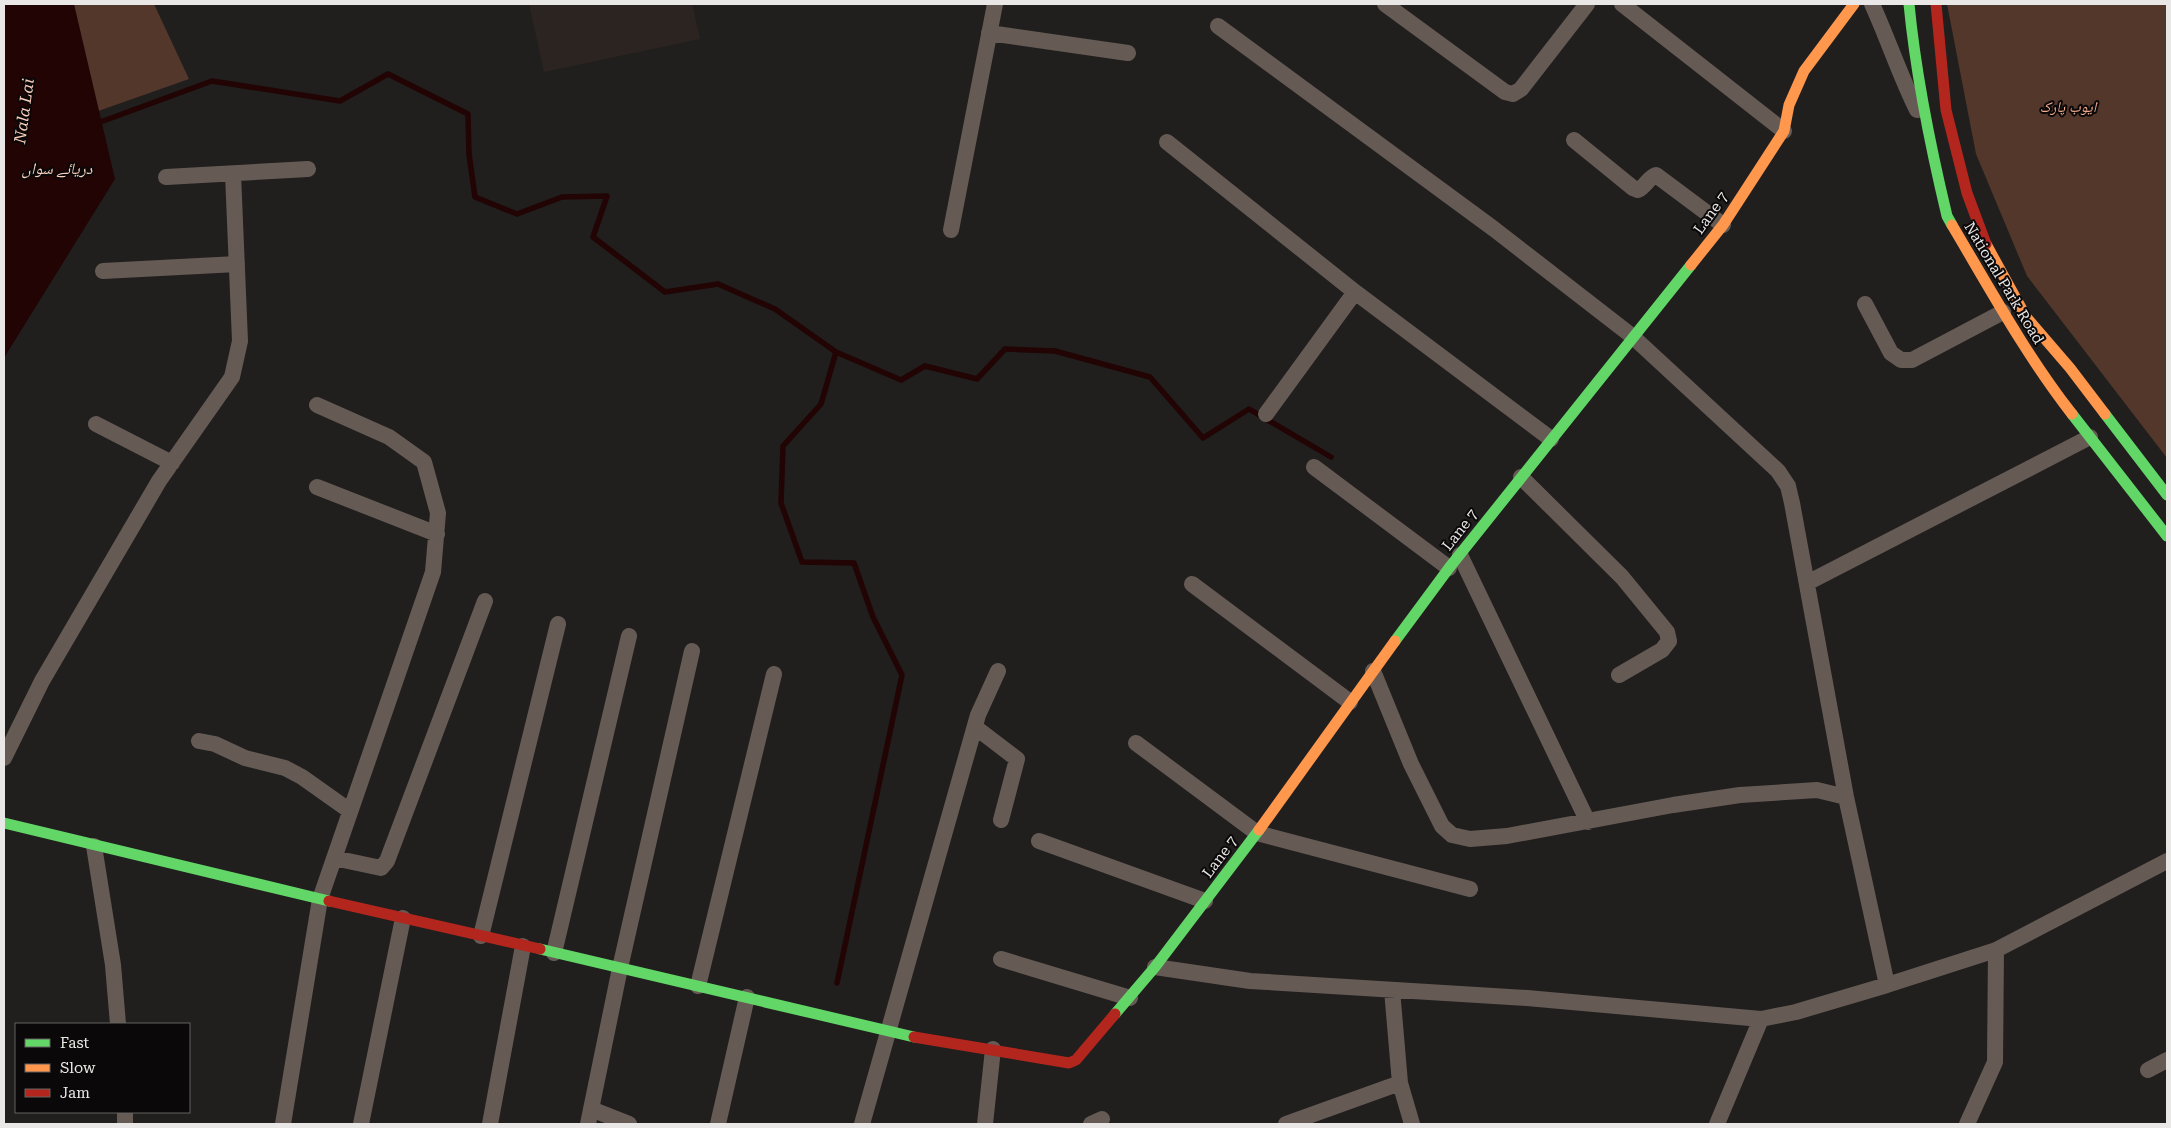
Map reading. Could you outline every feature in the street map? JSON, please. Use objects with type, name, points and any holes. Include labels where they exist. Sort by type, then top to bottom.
[{"type":"street","points":[[951,230],[995,4]]},
{"type":"street","points":[[1385,4],[1505,92],[1512,94],[1521,89],[1587,4]]},
{"type":"street","points":[[1622,4],[1784,131]]},
{"type":"street","name":"Lane 7","points":[[992,1049],[1070,1063],[1082,1055],[1130,998],[1257,833],[1350,702],[1449,568],[1632,336],[1723,225],[1784,131],[1790,104],[1804,71],[1854,4]]},
{"type":"street","points":[[1872,4],[1887,36],[1905,86],[1925,125]]},
{"type":"street","name":"National Park Road","points":[[1909,4],[1914,58],[1925,125],[1947,216],[2003,312],[2055,392],[2167,536]]},
{"type":"street","name":"National Park Road","points":[[1936,4],[1946,110],[1966,193],[1983,238],[2026,317],[2167,495]]},
{"type":"street","points":[[1218,26],[1494,229],[1632,336],[1778,471],[1788,486],[1846,797],[1887,985]]},
{"type":"street","points":[[989,33],[1128,52]]},
{"type":"street","points":[[1574,140],[1633,188],[1638,190],[1642,188],[1651,177],[1656,175],[1723,225]]},
{"type":"street","points":[[1167,142],[1355,292],[1550,439]]},
{"type":"street","points":[[166,177],[308,169]]},
{"type":"street","points":[[4,758],[42,681],[172,463],[232,377],[240,341],[233,174]]},
{"type":"street","points":[[103,271],[237,264]]},
{"type":"street","points":[[1266,414],[1355,292]]},
{"type":"street","points":[[1865,304],[1891,353],[1901,360],[1912,360],[2003,312]]},
{"type":"street","points":[[2027,350],[2044,338]]},
{"type":"street","points":[[283,1124],[320,899],[433,572],[438,513],[424,462],[389,437],[317,405]]},
{"type":"street","points":[[96,424],[172,463]]},
{"type":"street","points":[[1807,583],[2090,437]]},
{"type":"street","points":[[1314,467],[1449,568]]},
{"type":"street","points":[[1521,477],[1622,577],[1667,632],[1669,641],[1662,650],[1619,675]]},
{"type":"street","points":[[317,487],[436,534]]},
{"type":"street","points":[[1460,554],[1588,822]]},
{"type":"street","points":[[1192,584],[1350,702]]},
{"type":"street","points":[[334,858],[381,868],[387,861],[485,601]]},
{"type":"street","points":[[481,936],[558,624]]},
{"type":"street","points":[[554,953],[629,636]]},
{"type":"street","points":[[628,1124],[590,1117],[620,968],[692,651]]},
{"type":"street","points":[[862,1124],[975,727],[998,671]]},
{"type":"street","points":[[1373,671],[1411,764],[1442,826],[1452,835],[1470,839],[1507,836],[1673,805],[1740,795],[1817,790],[1846,797]]},
{"type":"street","points":[[698,986],[774,674]]},
{"type":"street","points":[[975,727],[1017,759],[1002,820]]},
{"type":"street","points":[[199,741],[215,744],[245,758],[285,768],[302,776],[350,811]]},
{"type":"street","points":[[1136,743],[1257,833],[1470,889]]},
{"type":"street","points":[[4,823],[320,899],[747,997],[888,1033],[992,1049],[985,1124]]},
{"type":"street","points":[[1039,841],[1205,901]]},
{"type":"street","points":[[94,846],[113,965],[118,1023]]},
{"type":"street","points":[[1155,967],[1250,981],[1527,998],[1761,1019],[1796,1012],[1996,950],[2167,861]]},
{"type":"street","points":[[361,1124],[403,918]]},
{"type":"street","points":[[490,1124],[524,946]]},
{"type":"street","points":[[1967,1124],[1995,1062],[1996,950]]},
{"type":"street","points":[[1001,959],[1130,998]]},
{"type":"street","points":[[1392,990],[1400,1082],[1412,1124]]},
{"type":"street","points":[[718,1124],[747,997]]},
{"type":"street","points":[[1717,1124],[1761,1019]]},
{"type":"street","points":[[2148,1070],[2167,1060]]},
{"type":"street","points":[[1286,1124],[1400,1082]]},
{"type":"shaded area","points":[[529,4],[692,4],[700,39],[544,72]]},
{"type":"green space","points":[[55,4],[154,4],[189,79],[87,115]]},
{"type":"green space","name":"ایوب پارک","points":[[1947,4],[2167,4],[2167,458],[2027,276],[1976,154]]},
{"type":"water","name":"دریائے سواں","points":[[4,4],[74,4],[115,179],[4,358]]},
{"type":"waterway","points":[[95,124],[212,81],[340,101],[388,74],[468,114],[469,154],[475,197],[517,214],[562,197],[607,196],[593,237],[665,292],[718,284],[775,309],[836,352],[821,404],[783,446],[781,503],[802,562],[854,563],[873,617],[902,675],[837,983]]},
{"type":"waterway","points":[[836,352],[901,380],[925,366],[977,379],[1005,349],[1055,351],[1150,377],[1203,438],[1249,409],[1331,457]]},
{"type":"traffic: fast","points":[[1909,4],[1924,111],[1947,216],[1952,225]]},
{"type":"traffic: fast","points":[[1395,641],[1449,568],[1691,265]]},
{"type":"traffic: fast","points":[[2072,414],[2167,536]]},
{"type":"traffic: fast","points":[[2105,414],[2167,495]]},
{"type":"traffic: fast","points":[[4,823],[329,901]]},
{"type":"traffic: fast","points":[[1115,1014],[1155,967],[1259,830]]},
{"type":"traffic: fast","points":[[540,949],[914,1037]]},
{"type":"traffic: slow","points":[[1691,265],[1723,225],[1784,131],[1789,105],[1804,71],[1854,4]]},
{"type":"traffic: slow","points":[[1952,225],[2039,369],[2072,414]]},
{"type":"traffic: slow","points":[[1986,244],[2026,317],[2070,368],[2105,414]]},
{"type":"traffic: slow","points":[[1259,830],[1395,641]]},
{"type":"traffic: jam","points":[[1936,4],[1946,110],[1967,193],[1986,244]]},
{"type":"traffic: jam","points":[[329,901],[540,949]]},
{"type":"traffic: jam","points":[[914,1037],[1069,1063],[1076,1060],[1115,1014]]},
{"type":"water label","name":"Nala Lai","points":[[24,111]]}]
